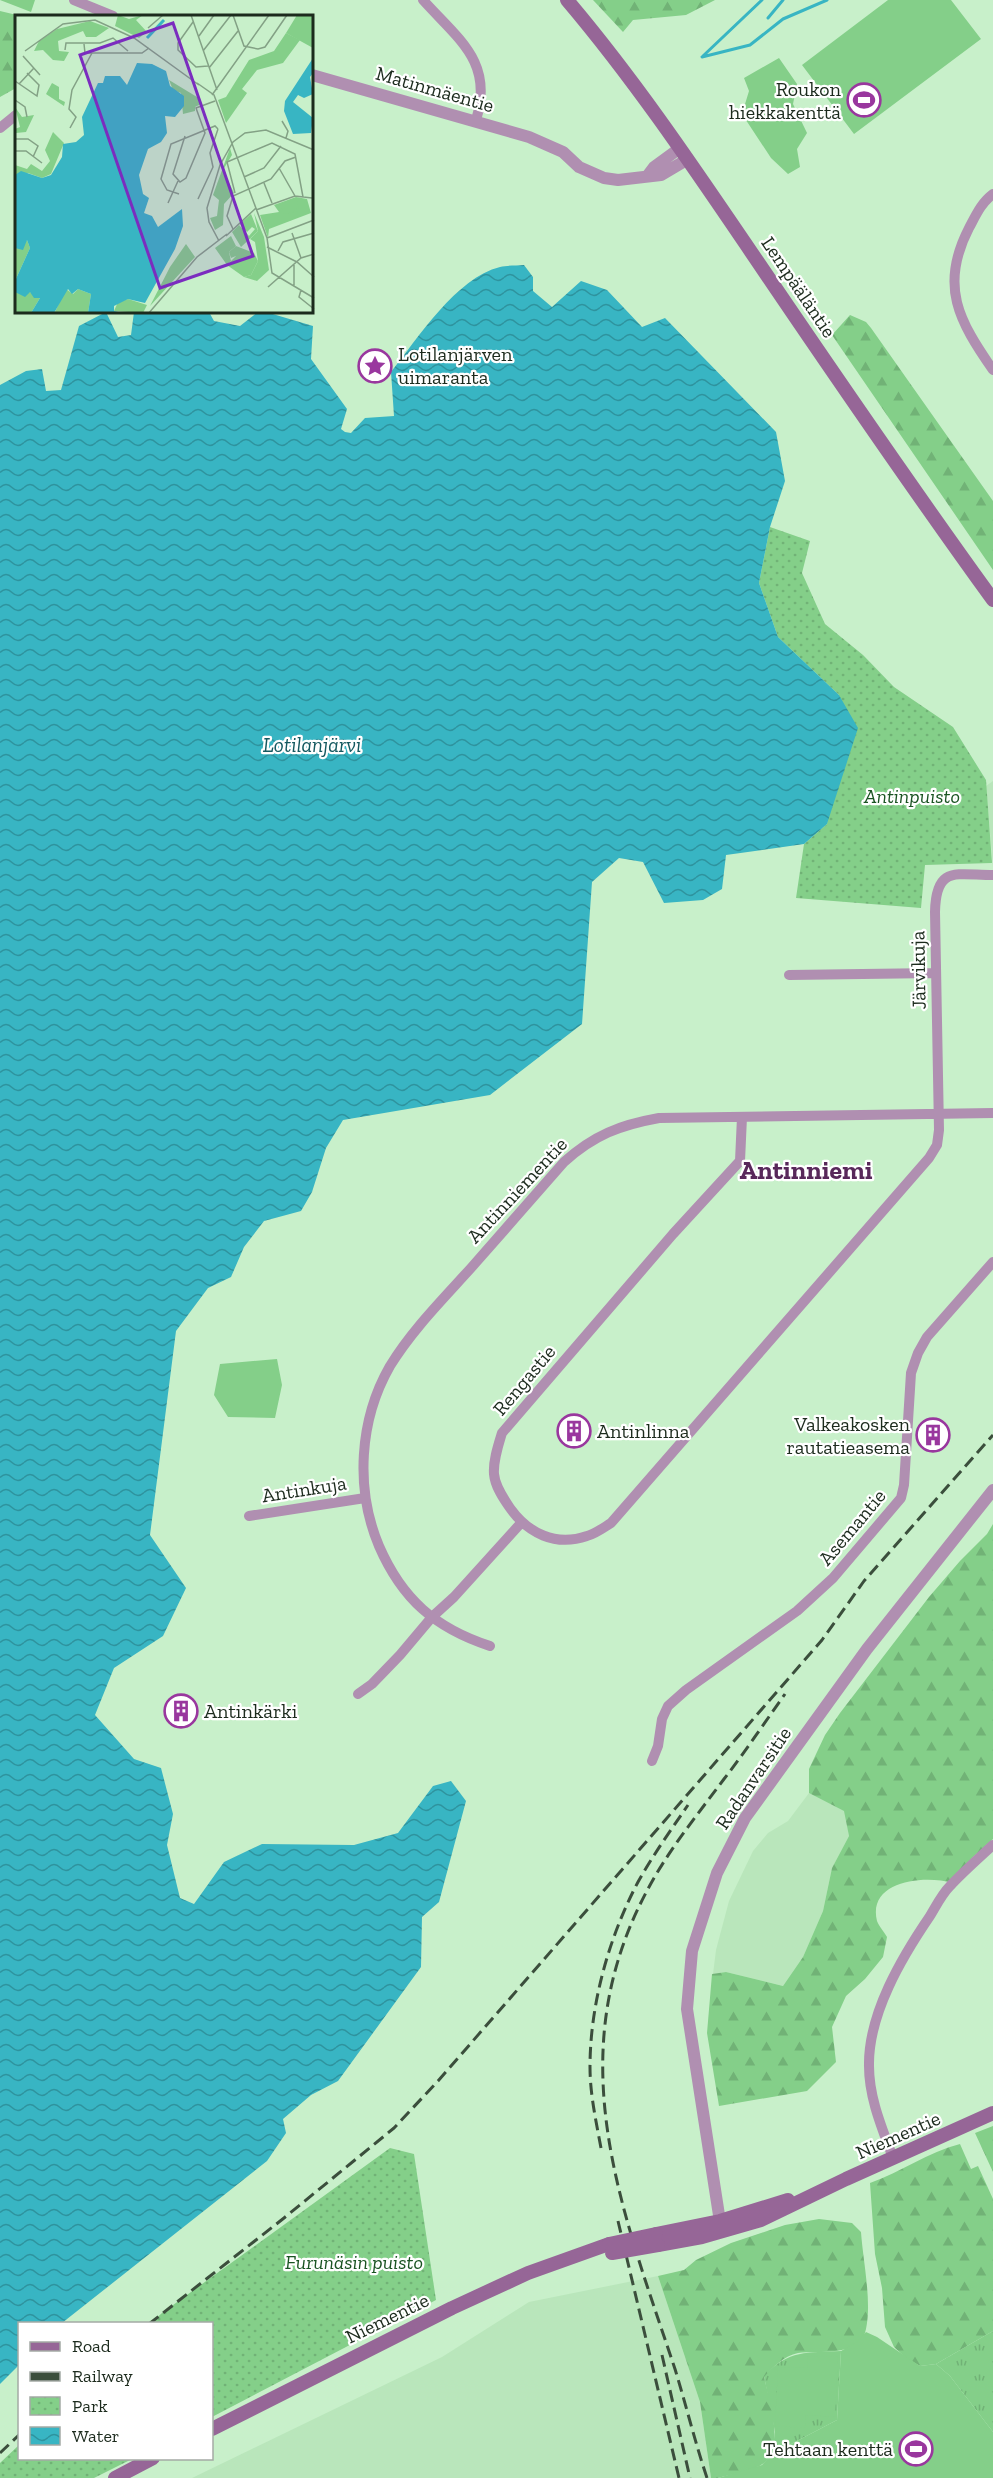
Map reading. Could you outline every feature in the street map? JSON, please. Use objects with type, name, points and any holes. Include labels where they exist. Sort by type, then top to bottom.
[{"type":"main road","name":"Lempääläntie","points":[[567,0],[616,61],[688,159],[896,463],[993,600]]},
{"type":"main road","name":"Niementie","points":[[213,2428],[452,2308],[528,2273],[585,2254],[726,2225],[819,2192],[993,2113]]},
{"type":"main road","points":[[115,2478],[149,2460]]},
{"type":"street","points":[[74,0],[111,15]]},
{"type":"street","points":[[423,0],[469,52],[478,67],[482,94],[476,120]]},
{"type":"street","name":"Matinmäentie","points":[[314,76],[529,137],[547,145],[559,158],[592,173],[618,180],[661,175],[688,159]]},
{"type":"street","points":[[0,128],[15,116]]},
{"type":"street","points":[[648,175],[654,167],[680,148]]},
{"type":"street","points":[[993,194],[983,202],[963,241],[953,275],[956,301],[969,336],[993,370]]},
{"type":"street","name":"Järvikuja","points":[[939,1113],[935,912],[937,887],[946,877],[954,875],[993,875]]},
{"type":"street","points":[[789,975],[936,973]]},
{"type":"street","name":"Rengastie","points":[[742,1118],[740,1161],[673,1234],[502,1433],[496,1454],[494,1475],[502,1497],[521,1523],[538,1534],[560,1540],[586,1537],[611,1523],[915,1175],[937,1145],[939,1113]]},
{"type":"street","name":"Antinniementie","points":[[490,1646],[454,1631],[432,1617],[406,1595],[389,1569],[372,1529],[365,1498],[363,1473],[365,1441],[376,1398],[390,1367],[412,1335],[564,1162],[584,1145],[630,1123],[659,1118],[993,1113]]},
{"type":"street","name":"Asemantie","points":[[652,1761],[658,1746],[662,1719],[668,1706],[686,1690],[797,1611],[833,1578],[901,1498],[904,1485],[911,1373],[918,1353],[933,1330],[993,1262]]},
{"type":"street","name":"Radanvarsitie","points":[[726,2225],[714,2177],[687,2009],[692,1951],[717,1874],[745,1818],[765,1790],[867,1649],[993,1490]]},
{"type":"street","name":"Antinkuja","points":[[249,1516],[365,1498]]},
{"type":"street","points":[[358,1694],[372,1684],[400,1655],[432,1617],[454,1597],[521,1523]]},
{"type":"street","points":[[892,2158],[879,2121],[869,2066],[871,2044],[880,2013],[894,1972],[949,1887],[993,1845]]},
{"type":"shaded area","points":[[993,781],[993,867],[986,786]]},
{"type":"shaded area","points":[[809,1793],[845,1811],[849,1836],[832,1868],[823,1911],[803,1957],[783,1986],[726,1972],[713,1974],[716,1950],[729,1901],[753,1851],[768,1833],[788,1821]]},
{"type":"shaded area","points":[[658,2276],[700,2402],[711,2478],[192,2478],[442,2357],[529,2302]]},
{"type":"green space","points":[[0,0],[35,0],[31,12]]},
{"type":"green space","points":[[593,0],[715,0],[686,15],[633,20],[623,32]]},
{"type":"green space","name":"Roukon hiekkakenttä","points":[[888,0],[951,0],[981,39],[854,134],[802,65]]},
{"type":"green space","points":[[0,11],[17,15],[14,34],[15,89],[0,97]]},
{"type":"green space","points":[[779,58],[797,84],[793,104],[807,133],[797,149],[800,167],[788,174],[771,158],[742,114],[749,91],[744,78]]},
{"type":"green space","points":[[850,315],[866,322],[871,328],[993,501],[993,570],[832,335]]},
{"type":"green space","name":"Antinpuisto","points":[[770,527],[810,541],[802,573],[825,624],[863,655],[894,687],[953,727],[986,780],[992,863],[925,865],[921,908],[796,898],[804,844],[827,824],[839,695],[778,637],[759,583]]},
{"type":"green space","points":[[277,1359],[282,1385],[275,1418],[228,1417],[214,1395],[220,1364]]},
{"type":"green space","points":[[993,1524],[993,1839],[972,1858],[952,1883],[914,1881],[889,1889],[881,1897],[876,1907],[877,1921],[887,1937],[883,1957],[865,1979],[846,1996],[832,2027],[836,2062],[807,2091],[719,2106],[707,2033],[712,1974],[726,1972],[783,1986],[803,1957],[823,1911],[832,1868],[849,1836],[844,1811],[809,1793],[809,1769],[825,1735],[840,1713],[929,1597],[987,1534]]},
{"type":"green space","points":[[993,2126],[993,2172],[975,2133]]},
{"type":"green space","points":[[960,2144],[971,2169],[978,2166],[993,2199],[993,2331],[936,2364],[920,2366],[906,2358],[894,2347],[885,2327],[882,2288],[875,2254],[870,2183],[937,2152]]},
{"type":"green space","name":"Furunäsin puisto","points":[[390,2148],[414,2154],[436,2300],[213,2416],[213,2322],[152,2322]]},
{"type":"green space","points":[[819,2219],[852,2223],[861,2232],[868,2306],[866,2329],[856,2345],[848,2349],[793,2354],[775,2366],[764,2377],[775,2435],[770,2456],[754,2469],[711,2478],[700,2402],[658,2276],[684,2270],[696,2260],[731,2243],[785,2225]]},
{"type":"green space","points":[[993,2331],[993,2432],[950,2376],[936,2364]]},
{"type":"green space","points":[[866,2332],[920,2366],[936,2364],[950,2376],[993,2432],[993,2478],[718,2478],[762,2465],[772,2454],[837,2420],[841,2351],[857,2342]]},
{"type":"green space","points":[[841,2351],[837,2420],[772,2454],[775,2432],[764,2376],[782,2361],[799,2354]]},
{"type":"green space","points":[[808,2356],[838,2357],[835,2417],[806,2415],[805,2428],[775,2426],[778,2367],[807,2368]]},
{"type":"green space","points":[[18,2446],[18,2460],[130,2460],[94,2478],[0,2478],[0,2463]]},
{"type":"water","name":"Lotilanjärvi","points":[[524,265],[533,277],[533,291],[552,307],[581,281],[607,290],[642,327],[665,318],[776,432],[785,481],[770,527],[759,583],[778,637],[839,695],[858,728],[827,824],[804,844],[726,855],[722,889],[703,900],[664,903],[643,862],[619,858],[592,882],[582,1024],[490,1095],[343,1120],[326,1148],[312,1192],[301,1211],[264,1221],[244,1247],[231,1277],[208,1288],[176,1331],[150,1535],[186,1588],[163,1636],[114,1668],[95,1715],[134,1759],[161,1768],[173,1814],[167,1845],[180,1898],[194,1904],[224,1862],[262,1844],[354,1845],[398,1833],[433,1786],[451,1781],[466,1801],[439,1902],[422,1917],[421,1967],[338,2081],[311,2095],[283,2119],[286,2133],[267,2161],[63,2322],[18,2322],[18,2366],[0,2384],[0,385],[26,371],[42,369],[46,391],[61,390],[79,326],[102,314],[107,314],[118,337],[131,335],[134,314],[210,314],[214,321],[240,326],[255,314],[273,314],[313,326],[311,359],[347,409],[341,429],[351,433],[365,418],[394,416],[391,372],[453,296],[484,273],[503,266]]},
{"type":"waterway","points":[[703,56],[762,0]]},
{"type":"waterway","points":[[768,18],[783,0]]},
{"type":"waterway","points":[[702,57],[750,45],[783,19],[827,0]]},
{"type":"railway","points":[[152,2322],[394,2128],[438,2081],[822,1640],[864,1581],[993,1435]]},
{"type":"railway","points":[[707,2478],[675,2369],[635,2248],[619,2188],[607,2129],[603,2069],[607,2010],[622,1949],[649,1887],[675,1845],[785,1694]]},
{"type":"railway","points":[[601,2148],[592,2097],[590,2067],[593,2019],[603,1972],[618,1925],[638,1882],[688,1805]]},
{"type":"railway","points":[[618,2221],[679,2478]]},
{"type":"railway","points":[[662,2355],[690,2478]]},
{"type":"railway","points":[[0,2453],[18,2436]]},
{"type":"place","name":"Roukon hiekkakenttä","points":[[864,100]]},
{"type":"place","name":"Lotilanjärven uimaranta","points":[[375,366]]},
{"type":"place","name":"Antinlinna","points":[[574,1431]]},
{"type":"place","name":"Valkeakosken rautatieasema","points":[[933,1435]]},
{"type":"place","name":"Antinkärki","points":[[181,1711]]},
{"type":"place","name":"Tehtaan kenttä","points":[[916,2449]]},
{"type":"district","name":"Antinniemi","points":[[806,1170]]}]
